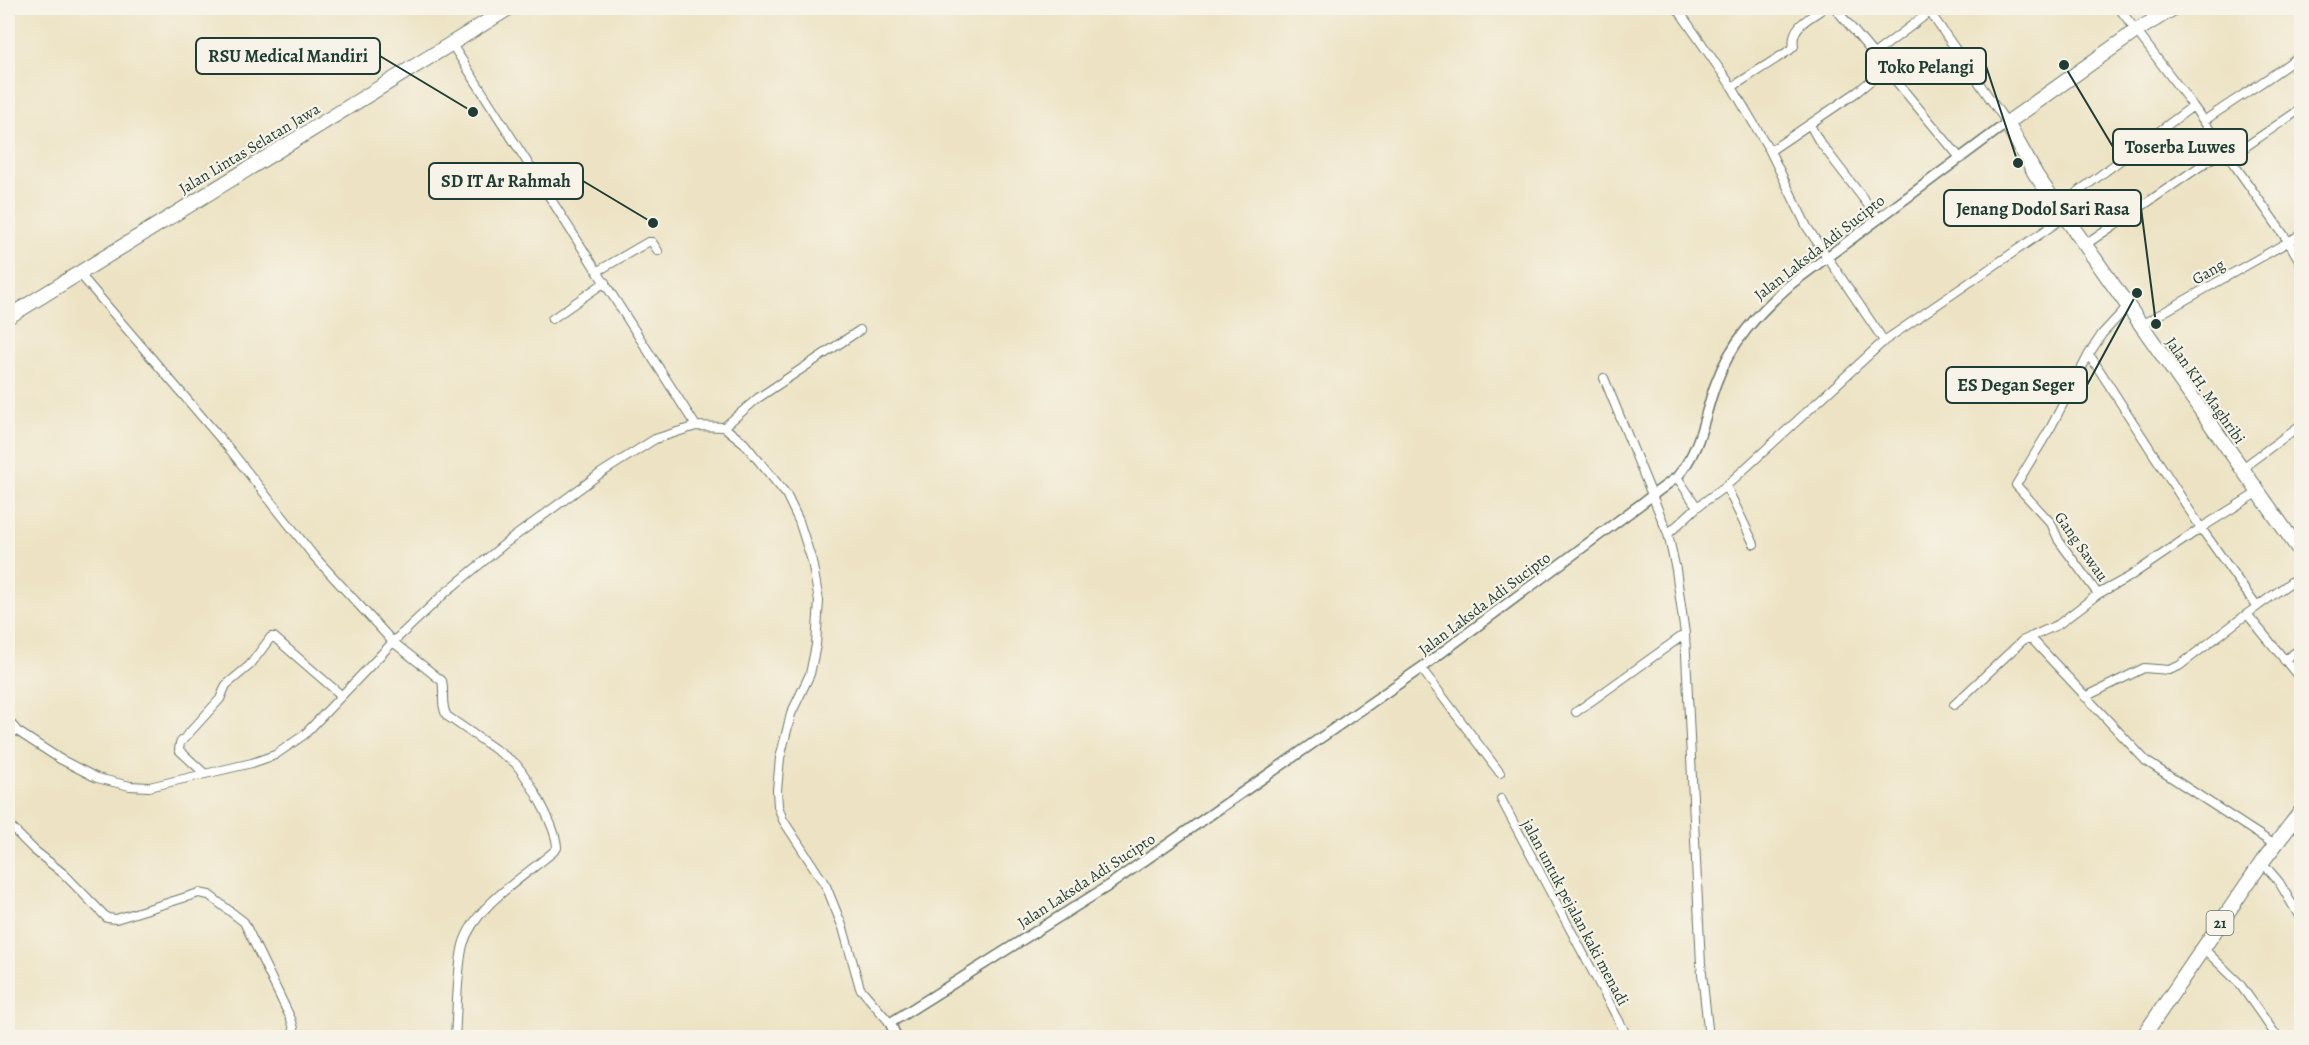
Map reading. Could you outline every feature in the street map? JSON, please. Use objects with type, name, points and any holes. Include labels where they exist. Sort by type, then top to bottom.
[{"type":"highway","name":"Jalan Lintas Selatan Jawa","points":[[8,317],[509,8]]},
{"type":"highway","points":[[2007,123],[2174,8]]},
{"type":"highway","name":"Jalan KH. Maghribi","points":[[2007,123],[2036,175],[2301,554]]},
{"type":"highway","name":"21","points":[[2143,1037],[2262,862],[2301,810]]},
{"type":"street","points":[[1677,8],[1731,87],[1770,151],[1807,227],[1884,341]]},
{"type":"street","points":[[1731,87],[1790,50],[1794,46],[1793,34],[1796,29],[1824,8]]},
{"type":"street","points":[[1835,8],[1961,159]]},
{"type":"street","points":[[2119,8],[2204,121],[2288,241],[2301,264]]},
{"type":"street","points":[[1874,54],[1930,9],[2007,123]]},
{"type":"street","points":[[451,43],[696,426]]},
{"type":"street","points":[[2204,121],[2257,85],[2267,81],[2295,59],[2298,58],[2301,62]]},
{"type":"street","points":[[1770,151],[1857,92],[1886,68]]},
{"type":"street","points":[[1668,534],[1697,507],[1726,486],[1884,341],[2062,212],[2193,106]]},
{"type":"street","points":[[2085,245],[2301,108]]},
{"type":"street","name":"Jalan Laksda Adi Sucipto","points":[[890,1023],[1105,888],[1421,668],[1677,477],[1695,453],[1715,384],[1727,358],[1743,331],[1767,305],[1791,284],[2007,123]]},
{"type":"street","points":[[1810,125],[1819,141],[1879,219]]},
{"type":"street","name":"Gang","points":[[2141,325],[2301,234]]},
{"type":"street","points":[[598,271],[648,242],[652,242],[658,251]]},
{"type":"street","points":[[80,273],[231,450],[313,555],[393,642],[442,681],[444,711],[447,716],[515,762],[524,773],[555,831],[557,848],[484,909],[468,932],[462,951],[455,1038]]},
{"type":"street","points":[[552,319],[605,282]]},
{"type":"street","name":"Gang Sawau","points":[[2098,594],[2059,541],[2052,524],[2016,486],[2051,427],[2089,354],[2102,334],[2128,306]]},
{"type":"street","points":[[724,427],[758,398],[860,330]]},
{"type":"street","points":[[2089,354],[2201,528],[2257,607]]},
{"type":"street","points":[[1604,378],[1668,534],[1676,570],[1685,634],[1701,964],[1709,1038]]},
{"type":"street","points":[[8,720],[17,731],[35,745],[76,768],[107,781],[148,787],[252,763],[275,755],[304,735],[393,642],[445,593],[507,542],[601,473],[654,439],[696,426],[724,427],[744,443],[786,494],[799,521],[812,561],[819,601],[816,645],[810,674],[791,714],[780,758],[777,783],[778,806],[783,820],[826,886],[843,928],[860,988],[890,1023],[897,1038]]},
{"type":"street","points":[[2241,469],[2300,428]]},
{"type":"street","points":[[1677,477],[1697,507]]},
{"type":"street","points":[[1726,486],[1754,544]]},
{"type":"street","points":[[1954,705],[2003,657],[2030,637],[2059,624],[2098,594],[2129,577],[2257,493]]},
{"type":"street","points":[[2085,697],[2144,668],[2169,670],[2179,666],[2301,574]]},
{"type":"street","points":[[2247,614],[2301,681]]},
{"type":"street","points":[[1576,711],[1685,634]]},
{"type":"street","points":[[205,774],[179,750],[180,743],[214,706],[226,685],[243,673],[271,637],[274,637],[341,695]]},
{"type":"street","points":[[2030,637],[2154,768],[2276,845]]},
{"type":"street","points":[[2284,660],[2301,648]]},
{"type":"street","points":[[1421,668],[1500,773]]},
{"type":"street","name":"jalan untuk pejalan kaki menadi","points":[[1501,799],[1628,1038]]},
{"type":"street","points":[[8,824],[34,850],[81,890],[102,915],[111,920],[199,893],[209,895],[244,922],[291,1019],[297,1038]]},
{"type":"street","points":[[2262,862],[2278,882],[2301,921]]},
{"type":"street","points":[[2203,948],[2239,983],[2278,1038]]},
{"type":"place","name":"Toserba Luwes","points":[[2064,65]]},
{"type":"place","name":"RSU Medical Mandiri","points":[[473,112]]},
{"type":"place","name":"Toko Pelangi","points":[[2018,163]]},
{"type":"place","name":"SD IT Ar Rahmah","points":[[653,223]]},
{"type":"place","name":"ES Degan Seger","points":[[2137,293]]},
{"type":"place","name":"Jenang Dodol Sari Rasa","points":[[2156,324]]}]
